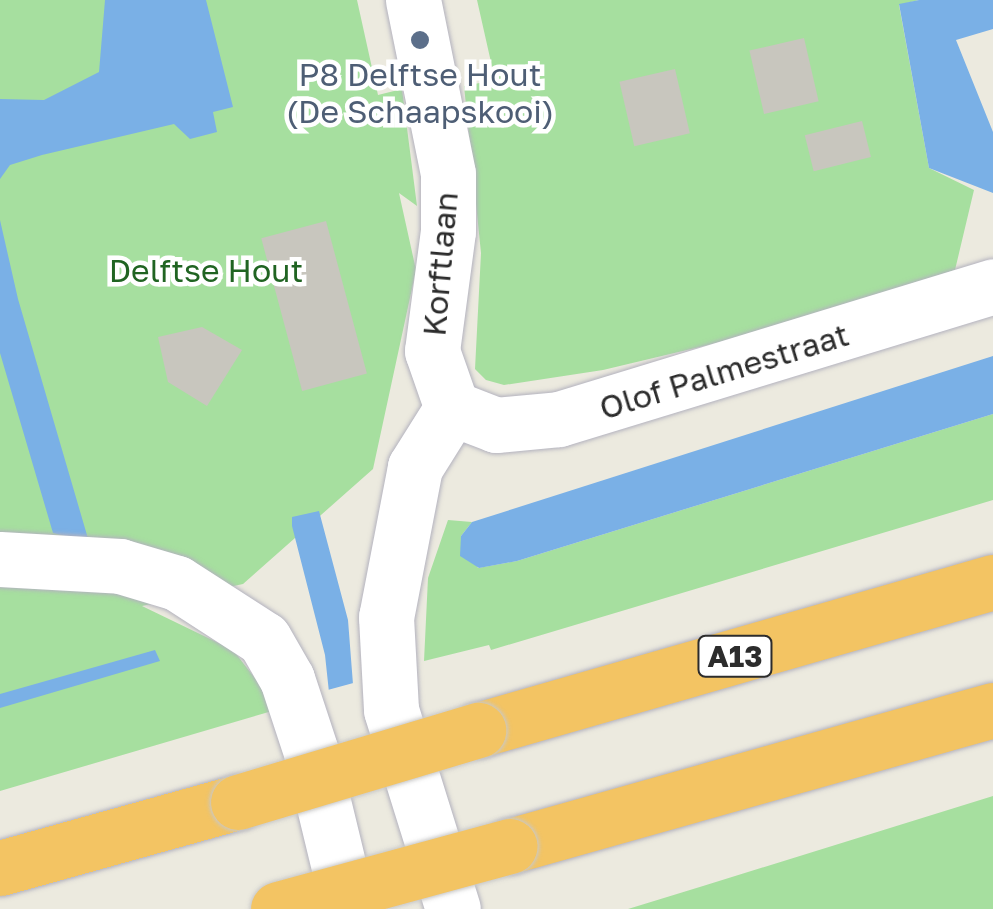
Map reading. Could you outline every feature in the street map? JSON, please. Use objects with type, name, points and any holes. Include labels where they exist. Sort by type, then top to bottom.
[{"type":"highway","name":"A13","points":[[0,868],[993,582]]},
{"type":"highway","points":[[278,909],[993,710]]},
{"type":"street","name":"Korftlaan","points":[[413,0],[448,174],[448,231],[432,351],[452,408]]},
{"type":"street","name":"Olof Palmestraat","points":[[452,408],[496,425],[559,420],[993,286]]},
{"type":"street","points":[[452,408],[414,467],[386,617],[391,710],[453,909]]},
{"type":"street","points":[[0,559],[120,566],[177,582],[246,622],[264,639],[287,679],[349,909]]},
{"type":"green space","name":"Delftse Hout","points":[[0,0],[357,0],[378,95],[402,89],[417,206],[399,193],[416,270],[373,469],[243,584],[142,606],[233,650],[279,709],[0,791]]},
{"type":"green space","points":[[477,0],[919,0],[899,5],[929,168],[974,190],[955,270],[750,335],[603,370],[504,385],[486,380],[475,369],[481,253],[464,86],[495,80]]},
{"type":"green space","points":[[993,414],[993,500],[491,650],[489,645],[424,661],[428,578],[448,520],[472,522],[461,536],[478,568],[517,561]]},
{"type":"green space","points":[[993,796],[993,909],[628,909],[703,886]]},
{"type":"water","points":[[105,0],[206,0],[233,107],[213,112],[217,132],[190,139],[174,124],[10,165],[0,179],[0,99],[44,100],[99,72]]},
{"type":"water","points":[[919,0],[993,0],[993,29],[956,40],[993,132],[993,193],[929,168],[899,4]]},
{"type":"water","points":[[0,220],[18,299],[89,542],[53,533],[0,353]]},
{"type":"water","points":[[993,356],[993,414],[517,561],[479,568],[460,556],[461,536],[472,522]]},
{"type":"water","points":[[319,511],[348,620],[355,710],[331,711],[325,655],[292,526],[292,517]]},
{"type":"water","points":[[155,650],[160,661],[0,708],[0,694]]},
{"type":"pier","points":[[357,682],[360,709],[414,909],[378,909],[326,713],[324,691]]},
{"type":"building","points":[[804,38],[819,101],[764,114],[749,51]]},
{"type":"building","points":[[675,69],[690,133],[634,146],[619,82]]},
{"type":"building","points":[[862,121],[871,157],[814,171],[805,135]]},
{"type":"building","points":[[326,221],[367,374],[302,391],[261,238]]},
{"type":"building","points":[[202,327],[242,350],[207,406],[168,382],[158,337]]},
{"type":"place","name":"P8 Delftse Hout (De Schaapskooi)","points":[[420,40]]}]
